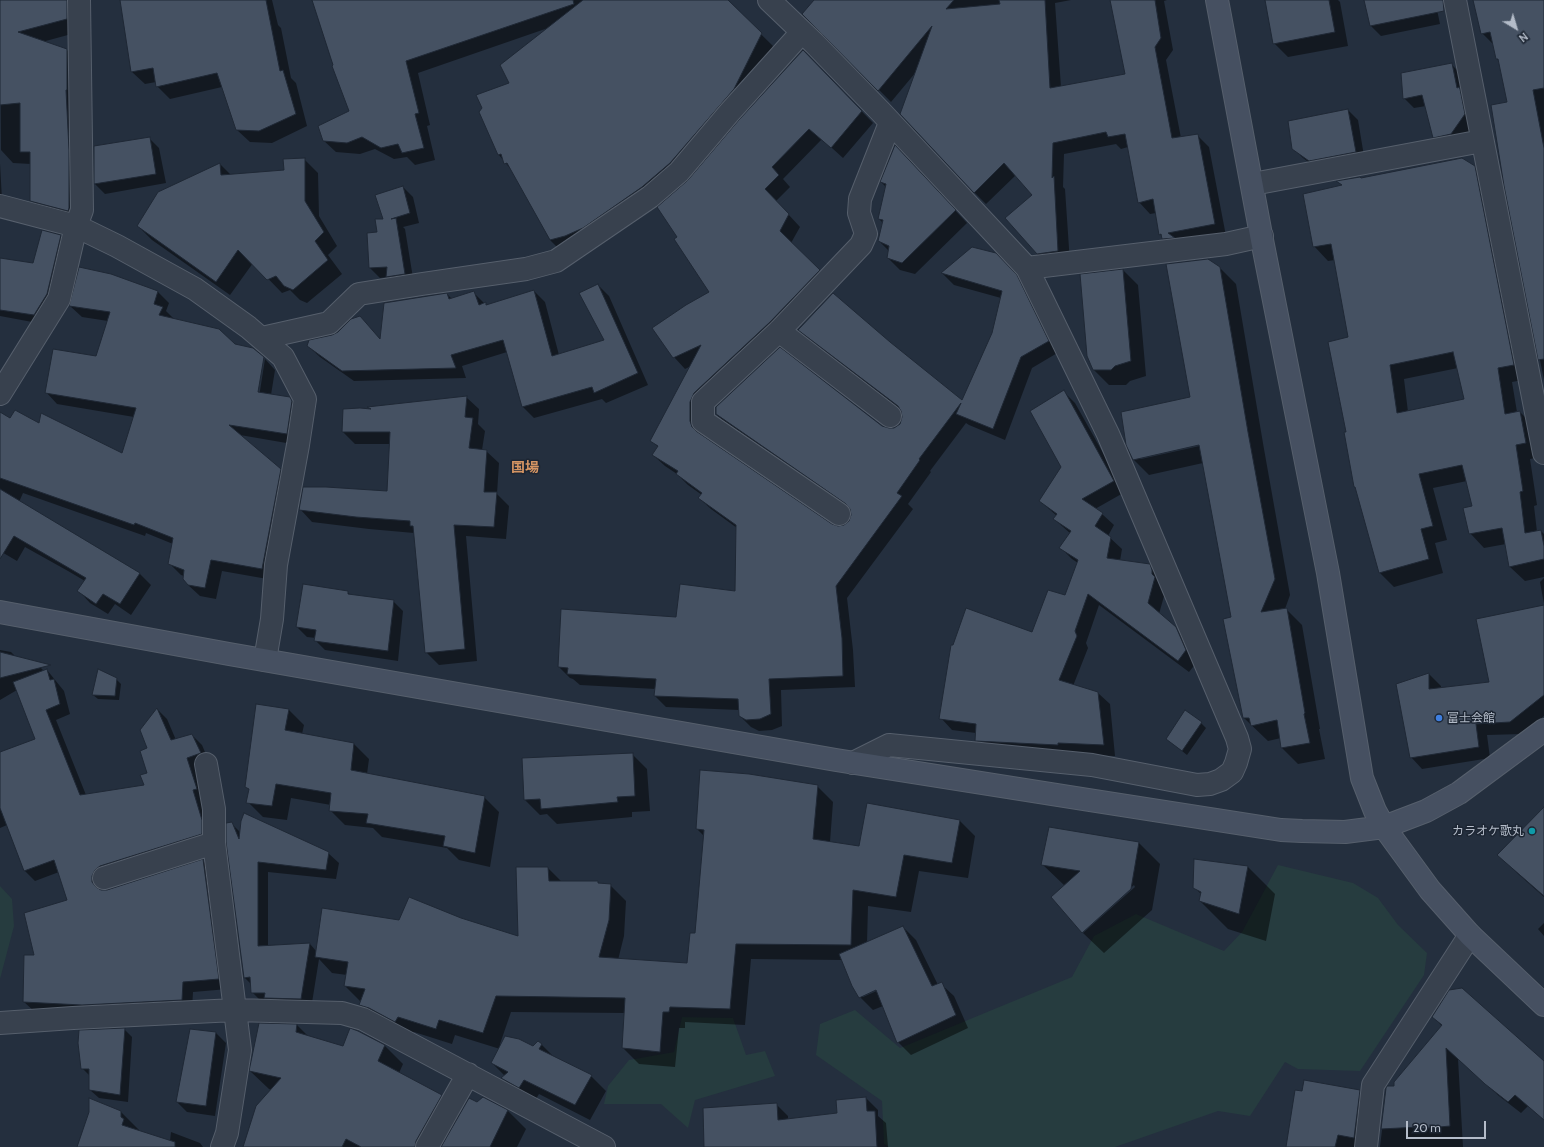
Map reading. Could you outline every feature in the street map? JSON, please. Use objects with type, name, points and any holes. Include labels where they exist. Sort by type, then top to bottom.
[{"type":"street","points":[[0,394],[59,300],[76,226],[82,210],[80,0]]},
{"type":"street","points":[[769,0],[890,123],[1027,268],[1108,434],[1238,738],[1240,749],[1232,772],[1221,780],[1210,784],[1198,785],[1092,765],[889,745],[853,763]]},
{"type":"street","points":[[1217,0],[1328,573],[1362,778],[1372,806],[1384,826],[1430,890],[1470,935],[1544,1004]]},
{"type":"street","points":[[1455,0],[1482,141],[1542,428],[1544,453]]},
{"type":"street","points":[[262,338],[329,323],[359,294],[526,269],[556,261],[650,197],[679,172],[729,112],[802,32]]},
{"type":"street","points":[[839,514],[703,421],[703,402],[779,330],[861,245],[866,234],[859,213],[860,199],[890,123]]},
{"type":"street","points":[[1253,184],[1482,141]]},
{"type":"street","points":[[0,206],[76,226],[117,246],[195,289],[262,338],[283,357],[305,399],[276,565],[272,619],[266,660]]},
{"type":"street","points":[[1027,268],[1226,244],[1262,236]]},
{"type":"street","points":[[779,330],[890,416]]},
{"type":"street","points":[[0,612],[853,763],[1281,830],[1345,832],[1384,826],[1405,820],[1445,802],[1459,793],[1544,730]]},
{"type":"street","points":[[206,764],[214,809],[214,843],[240,1050],[227,1133],[222,1147]]},
{"type":"street","points":[[104,878],[214,843]]},
{"type":"street","points":[[1366,1147],[1373,1085],[1470,935]]},
{"type":"street","points":[[0,1023],[235,1010],[342,1012],[363,1019],[604,1147]]},
{"type":"street","points":[[428,1147],[468,1074]]},
{"type":"green space","points":[[1278,865],[1353,883],[1378,898],[1398,925],[1427,953],[1424,975],[1360,1071],[1298,1069],[1285,1062],[1250,1116],[1218,1111],[1115,1147],[889,1147],[884,1144],[882,1101],[816,1055],[820,1024],[855,1010],[900,1048],[1072,977],[1094,936],[1136,914],[1224,951],[1242,932]]},
{"type":"green space","points":[[0,886],[12,899],[14,926],[0,979]]},
{"type":"green space","points":[[682,1017],[733,1018],[746,1055],[765,1051],[775,1076],[695,1100],[688,1128],[661,1104],[604,1104],[608,1086],[629,1060],[674,1052]]},
{"type":"building","points":[[0,0],[67,0],[67,19],[18,32],[67,49],[66,90],[69,150],[68,211],[30,201],[30,152],[20,152],[20,103],[0,105]]},
{"type":"building","points":[[120,0],[266,0],[280,71],[283,70],[296,114],[259,131],[236,130],[217,73],[156,87],[153,68],[131,72]]},
{"type":"building","points":[[312,0],[573,0],[574,4],[406,61],[419,113],[415,114],[424,148],[402,153],[398,144],[381,148],[362,137],[347,143],[323,141],[318,126],[349,111],[332,66],[333,65]]},
{"type":"building","points":[[583,0],[728,0],[762,33],[734,89],[670,163],[642,187],[583,228],[565,236],[550,240],[507,163],[504,164],[501,154],[498,155],[479,112],[482,108],[476,95],[509,83],[500,65]]},
{"type":"building","points":[[814,0],[954,0],[946,9],[1000,4],[999,0],[1045,0],[1050,88],[1125,74],[1110,0],[1155,0],[1161,38],[1155,47],[1172,138],[1198,134],[1215,224],[1168,233],[1175,238],[1162,239],[1161,234],[1159,235],[1153,199],[1138,203],[1125,134],[1108,137],[1106,132],[1053,143],[1052,178],[1054,176],[1058,251],[1037,254],[1005,218],[1032,195],[1004,163],[974,193],[900,114],[932,26],[878,91],[802,14]]},
{"type":"building","points":[[1265,0],[1329,0],[1335,32],[1273,44]]},
{"type":"building","points":[[1364,0],[1443,0],[1444,11],[1370,26]]},
{"type":"building","points":[[1473,0],[1544,0],[1544,88],[1533,90],[1544,148],[1544,359],[1538,360],[1504,186],[1491,105],[1507,102],[1498,59],[1496,59],[1490,32],[1481,34]]},
{"type":"building","points":[[803,50],[862,111],[831,148],[809,129],[772,167],[779,175],[765,189],[789,214],[780,231],[820,270],[770,322],[694,393],[690,402],[690,421],[692,427],[832,524],[838,526],[844,525],[849,521],[851,515],[850,509],[846,504],[716,414],[716,407],[780,347],[882,426],[894,428],[900,424],[902,417],[898,406],[798,330],[833,293],[890,342],[962,400],[992,333],[1002,291],[941,273],[972,247],[996,253],[1017,275],[1049,341],[1021,357],[993,429],[956,414],[961,403],[919,459],[920,460],[897,493],[902,496],[836,586],[842,638],[843,676],[769,679],[771,714],[760,719],[746,720],[739,716],[738,699],[654,696],[656,679],[567,674],[568,668],[558,667],[561,609],[676,617],[680,584],[735,591],[736,525],[698,498],[702,493],[676,474],[678,471],[652,455],[658,446],[650,441],[701,345],[673,358],[652,328],[686,305],[709,292],[674,239],[677,237],[657,207],[688,180],[738,121]]},
{"type":"building","points":[[1452,63],[1457,88],[1459,87],[1460,89],[1465,114],[1451,134],[1433,138],[1422,95],[1403,99],[1401,73]]},
{"type":"building","points":[[1348,109],[1356,152],[1309,161],[1292,149],[1288,121]]},
{"type":"building","points":[[150,137],[156,174],[94,184],[94,146]]},
{"type":"building","points":[[895,145],[956,210],[902,263],[887,258],[889,246],[878,241],[883,220],[878,219],[886,184],[880,182]]},
{"type":"building","points":[[305,158],[305,201],[324,232],[315,241],[328,260],[293,290],[284,286],[276,276],[267,280],[238,250],[216,282],[137,226],[158,192],[220,163],[221,175],[284,170],[283,159]]},
{"type":"building","points":[[1462,158],[1475,166],[1514,365],[1498,368],[1505,414],[1520,411],[1526,443],[1516,445],[1523,491],[1520,492],[1525,533],[1541,530],[1544,546],[1544,559],[1509,567],[1502,528],[1469,534],[1463,508],[1472,506],[1462,465],[1419,474],[1433,526],[1421,529],[1429,559],[1379,573],[1354,487],[1344,432],[1346,432],[1328,342],[1348,337],[1331,244],[1313,247],[1303,194],[1342,185],[1336,181],[1361,178]],"holes":[[[1453,352],[1464,399],[1397,413],[1390,365]]]},
{"type":"building","points":[[403,186],[410,213],[391,219],[396,218],[405,274],[386,277],[387,267],[369,268],[367,233],[377,232],[375,219],[383,219],[375,195]]},
{"type":"building","points":[[42,230],[61,235],[47,294],[34,315],[0,310],[0,258],[33,263]]},
{"type":"building","points":[[1208,259],[1220,267],[1275,579],[1261,612],[1287,608],[1310,743],[1281,748],[1277,720],[1251,726],[1249,718],[1243,718],[1223,619],[1231,617],[1199,445],[1133,460],[1126,445],[1121,412],[1190,397],[1166,264]]},
{"type":"building","points":[[79,267],[111,274],[158,291],[154,304],[163,307],[159,315],[219,329],[235,344],[253,348],[264,357],[258,392],[290,397],[292,401],[287,434],[229,425],[281,469],[262,569],[211,560],[205,588],[188,585],[183,579],[184,570],[168,564],[173,538],[135,523],[134,525],[0,478],[0,412],[10,418],[15,410],[39,423],[41,413],[122,453],[136,408],[45,393],[53,349],[96,356],[110,312],[69,306]]},
{"type":"building","points":[[1123,269],[1131,361],[1115,366],[1111,370],[1093,370],[1087,356],[1080,274]]},
{"type":"building","points":[[598,284],[638,373],[594,393],[592,387],[522,407],[503,340],[451,355],[456,368],[342,371],[307,346],[309,340],[332,335],[338,332],[351,319],[360,316],[380,339],[384,303],[447,293],[449,299],[474,291],[479,305],[486,302],[486,305],[534,290],[552,356],[604,340],[579,293]]},
{"type":"building","points":[[1064,390],[1114,481],[1082,499],[1103,513],[1095,526],[1111,537],[1107,558],[1150,564],[1152,574],[1155,577],[1148,603],[1176,627],[1186,650],[1178,661],[1088,594],[1075,631],[1077,636],[1059,680],[1098,692],[1104,745],[1058,743],[1058,745],[975,741],[976,724],[939,719],[951,645],[953,645],[966,608],[1032,632],[1048,590],[1065,595],[1078,560],[1059,548],[1071,531],[1053,519],[1057,514],[1039,501],[1061,467],[1030,411]]},
{"type":"building","points":[[467,396],[465,417],[473,418],[469,448],[487,450],[484,492],[497,492],[494,527],[454,525],[465,649],[425,653],[413,526],[410,526],[410,521],[356,517],[299,510],[303,487],[387,491],[390,432],[342,432],[343,409],[371,409],[367,407]]},
{"type":"building","points":[[0,489],[140,573],[120,604],[103,594],[96,604],[77,591],[86,578],[14,536],[0,559]]},
{"type":"building","points":[[303,584],[348,591],[348,594],[394,600],[388,651],[314,641],[316,630],[296,627]]},
{"type":"building","points":[[1544,605],[1544,695],[1510,722],[1476,724],[1479,747],[1410,758],[1396,684],[1429,673],[1429,689],[1489,682],[1476,619]]},
{"type":"building","points":[[0,652],[51,665],[0,678]]},
{"type":"building","points":[[47,669],[50,680],[54,679],[60,704],[46,710],[80,795],[144,785],[140,775],[147,773],[140,751],[147,748],[140,730],[157,708],[171,740],[192,734],[201,753],[187,758],[197,789],[193,790],[202,820],[202,834],[100,866],[95,870],[92,876],[92,882],[96,887],[101,890],[107,890],[203,859],[219,979],[183,982],[182,1000],[82,1005],[23,1002],[24,955],[34,955],[24,913],[67,900],[54,860],[24,871],[0,808],[0,752],[35,739],[13,682]]},
{"type":"building","points":[[98,669],[117,678],[115,696],[92,695]]},
{"type":"building","points":[[256,704],[289,709],[285,730],[354,743],[351,770],[485,796],[475,853],[443,846],[445,836],[366,823],[368,814],[329,811],[331,793],[276,784],[272,806],[246,803],[249,789],[245,787]]},
{"type":"building","points":[[1185,710],[1202,722],[1182,751],[1166,739]]},
{"type":"building","points":[[633,753],[635,796],[617,797],[618,802],[541,809],[540,799],[524,800],[522,758]]},
{"type":"building","points":[[700,770],[749,774],[818,785],[813,839],[859,846],[867,803],[960,820],[952,863],[904,855],[896,897],[853,890],[851,945],[736,944],[730,1009],[670,1007],[669,1012],[663,1012],[660,1052],[622,1048],[625,998],[496,996],[483,1033],[439,1020],[436,1029],[398,1017],[395,1022],[369,1008],[359,1005],[365,989],[344,986],[348,962],[315,957],[322,908],[399,920],[409,897],[461,918],[518,936],[516,867],[548,867],[549,881],[598,881],[598,883],[611,884],[609,920],[599,957],[687,963],[690,933],[695,933],[704,830],[696,829]]},
{"type":"building","name":"カラオケ歌丸","points":[[1544,807],[1544,896],[1497,855]]},
{"type":"building","points":[[244,813],[329,852],[326,870],[258,862],[258,946],[310,943],[301,999],[264,998],[265,993],[251,993],[250,977],[244,978],[226,842],[226,823],[232,822],[239,839],[241,821]]},
{"type":"building","points":[[1049,827],[1139,842],[1131,889],[1082,933],[1051,897],[1080,871],[1041,865]]},
{"type":"building","points":[[1194,859],[1248,866],[1239,914],[1199,901],[1201,892],[1193,888]]},
{"type":"building","points":[[903,926],[932,986],[942,982],[956,1015],[897,1043],[876,990],[859,998],[852,986],[839,954]]},
{"type":"building","points":[[1462,988],[1544,1061],[1544,1120],[1515,1095],[1508,1102],[1485,1084],[1446,1048],[1450,1126],[1419,1129],[1419,1127],[1381,1129],[1387,1086],[1394,1086],[1394,1082],[1442,1025],[1432,1017],[1449,990]]},
{"type":"building","points":[[259,1023],[297,1024],[296,1032],[343,1046],[350,1028],[385,1045],[378,1061],[442,1095],[416,1141],[415,1147],[361,1147],[346,1139],[342,1147],[243,1147],[256,1106],[281,1078],[249,1071]]},
{"type":"building","points":[[125,1028],[120,1095],[89,1090],[89,1069],[81,1069],[78,1043],[79,1030]]},
{"type":"building","points":[[190,1029],[216,1032],[206,1106],[176,1102]]},
{"type":"building","points":[[505,1036],[519,1039],[533,1046],[538,1041],[542,1044],[539,1049],[592,1075],[575,1105],[524,1080],[519,1088],[501,1078],[508,1072],[491,1063]]},
{"type":"building","points":[[1304,1080],[1360,1090],[1354,1138],[1338,1135],[1335,1147],[1286,1147],[1295,1090],[1302,1091]]},
{"type":"building","points":[[483,1097],[508,1110],[490,1147],[441,1147],[469,1098],[477,1102]]},
{"type":"building","points":[[866,1097],[867,1111],[875,1111],[877,1147],[704,1147],[703,1108],[777,1103],[778,1120],[837,1113],[836,1100]]},
{"type":"building","points":[[89,1098],[121,1111],[121,1117],[124,1119],[122,1125],[175,1142],[175,1147],[77,1147],[89,1112]]},
{"type":"place","name":"富士会館","points":[[1439,718]]},
{"type":"place","name":"カラオケ歌丸","points":[[1532,831]]},
{"type":"district","name":"国場","points":[[525,468]]}]
